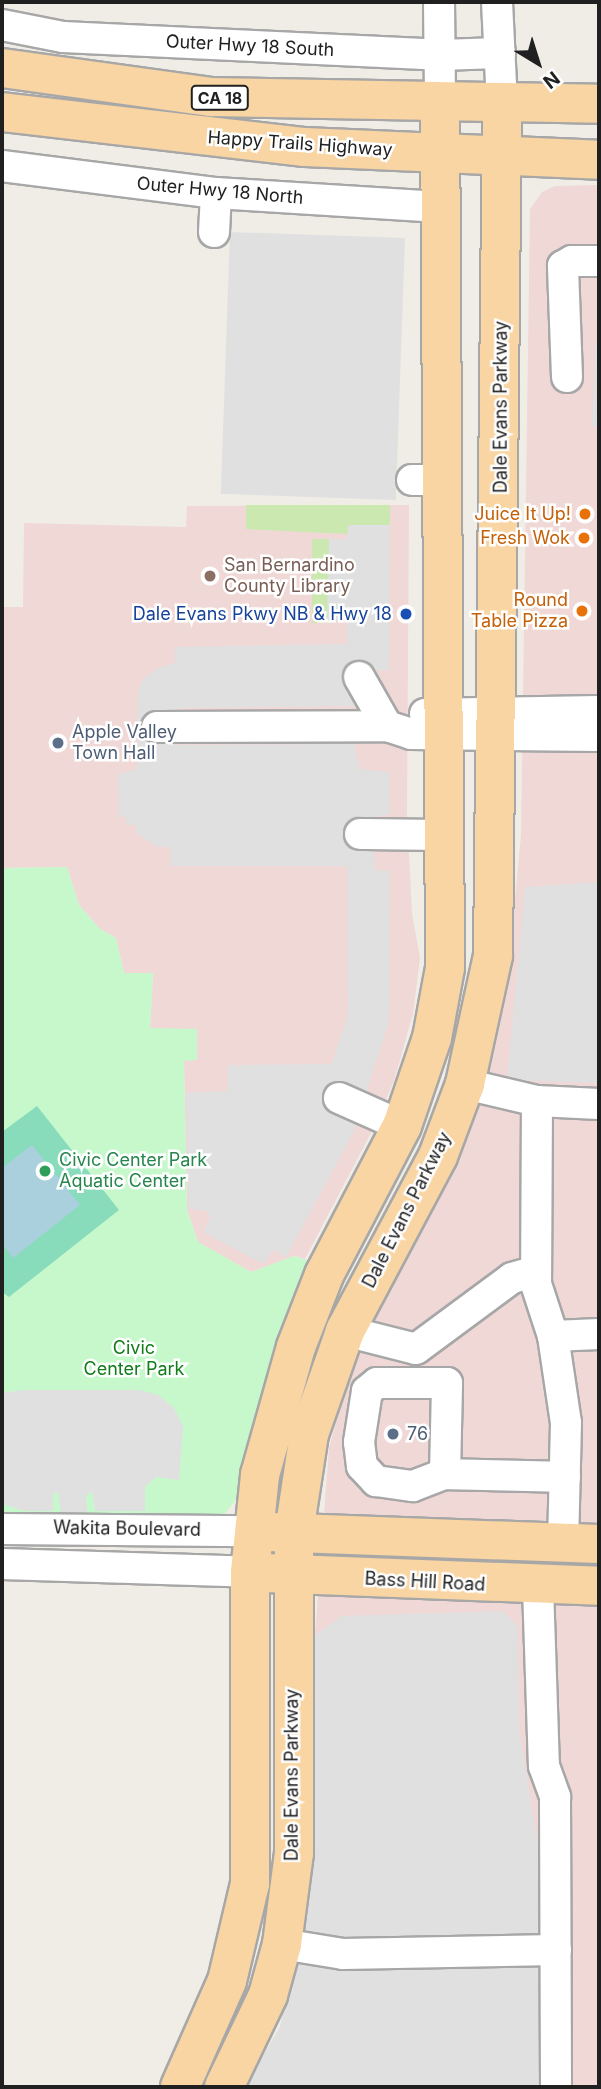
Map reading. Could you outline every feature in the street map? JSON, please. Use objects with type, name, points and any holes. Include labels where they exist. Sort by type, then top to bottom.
[{"type":"main road","name":"CA 18","points":[[2,68],[212,97],[599,104]]},
{"type":"main road","points":[[180,2087],[227,1981],[250,1884],[250,1572],[260,1475],[296,1347],[324,1275],[402,1126],[432,1038],[445,968],[442,724],[426,480],[440,207],[440,102]]},
{"type":"main road","name":"Dale Evans Parkway","points":[[224,2087],[268,1996],[282,1944],[294,1853],[294,1532],[309,1434],[345,1331],[438,1156],[465,1084],[493,956],[499,724],[502,104]]},
{"type":"main road","name":"Happy Trails Highway","points":[[2,113],[194,137],[502,158],[599,160]]},
{"type":"main road","points":[[253,1531],[581,1544]]},
{"type":"main road","name":"Bass Hill Road","points":[[250,1572],[538,1587],[599,1586]]},
{"type":"street","points":[[439,2],[440,102]]},
{"type":"street","points":[[497,2],[502,104]]},
{"type":"street","name":"Outer Hwy 18 South","points":[[2,25],[63,37],[440,55],[500,53]]},
{"type":"street","name":"Outer Hwy 18 North","points":[[2,166],[216,193],[440,207]]},
{"type":"street","points":[[214,232],[216,193]]},
{"type":"street","points":[[568,377],[563,266],[572,261],[599,261]]},
{"type":"street","points":[[359,677],[387,726]]},
{"type":"street","points":[[499,724],[599,711]]},
{"type":"street","points":[[158,727],[387,726],[411,734],[442,724],[499,724],[599,736]]},
{"type":"street","points":[[360,834],[444,835]]},
{"type":"street","points":[[465,1084],[537,1101],[599,1104]]},
{"type":"street","points":[[340,1098],[402,1126]]},
{"type":"street","points":[[537,1101],[536,1271],[553,1336],[566,1423],[565,1477],[581,1544]]},
{"type":"street","points":[[345,1331],[416,1349],[512,1278],[536,1271]]},
{"type":"street","points":[[553,1336],[599,1334]]},
{"type":"street","points":[[445,1474],[565,1477]]},
{"type":"street","name":"Wakita Boulevard","points":[[2,1528],[253,1531]]},
{"type":"street","points":[[2,1564],[250,1572]]},
{"type":"street","points":[[538,1587],[544,1766],[555,1797],[556,2087]]},
{"type":"street","points":[[282,1944],[343,1954],[556,1950]]},
{"type":"shaded area","points":[[599,185],[599,2087],[245,2087],[280,2027],[303,1928],[315,1635],[329,1448],[357,1346],[473,1118],[508,973],[521,835],[530,209],[542,192],[555,186]]},
{"type":"shaded area","points":[[230,232],[405,238],[396,500],[221,494]]},
{"type":"shaded area","points":[[595,345],[599,345],[599,426],[592,426]]},
{"type":"shaded area","points":[[409,505],[407,813],[412,913],[420,958],[413,1014],[394,1081],[372,1131],[305,1259],[294,1256],[251,1272],[198,1242],[187,1210],[184,1060],[150,1028],[153,974],[124,973],[116,938],[100,929],[79,905],[67,867],[2,868],[2,607],[23,607],[24,523],[186,527],[187,506]]},
{"type":"shaded area","points":[[348,525],[390,525],[389,670],[355,671],[355,706],[179,708],[178,745],[354,744],[360,769],[389,772],[390,814],[371,818],[375,870],[390,871],[389,1021],[354,1131],[286,1257],[273,1250],[263,1264],[203,1232],[210,1218],[207,1211],[189,1209],[186,1093],[228,1091],[228,1065],[332,1064],[348,1014],[347,866],[170,866],[170,847],[158,847],[136,833],[136,825],[126,825],[126,817],[119,817],[118,774],[137,769],[138,694],[142,681],[156,669],[175,663],[175,647],[347,644],[347,622],[327,622],[329,539],[347,539]]},
{"type":"shaded area","points":[[599,882],[599,1083],[507,1080],[525,887]]},
{"type":"shaded area","points":[[23,1390],[140,1390],[158,1395],[174,1408],[183,1426],[179,1480],[156,1477],[145,1487],[145,1511],[95,1511],[92,1492],[86,1496],[87,1512],[61,1513],[58,1492],[53,1494],[53,1511],[25,1511],[2,1504],[2,1393]]},
{"type":"shaded area","points":[[503,1611],[518,1627],[519,1727],[539,1852],[540,2087],[245,2087],[280,2027],[303,1928],[315,1635],[342,1616]]},
{"type":"green space","points":[[246,505],[390,505],[390,525],[349,525],[348,534],[246,529]]},
{"type":"green space","points":[[312,539],[329,539],[329,623],[312,623]]},
{"type":"green space","name":"Civic Center Park","points":[[67,867],[79,905],[100,929],[116,938],[124,973],[153,973],[150,1028],[197,1029],[197,1060],[184,1061],[187,1210],[198,1242],[251,1272],[294,1256],[313,1262],[280,1335],[255,1413],[238,1497],[223,1516],[2,1521],[2,868]]},
{"type":"green space","name":"Civic Center Park Aquatic Center","points":[[37,1106],[119,1210],[9,1297],[2,1292],[2,1132]]},
{"type":"water","points":[[32,1145],[80,1205],[13,1258],[2,1243],[2,1168]]},
{"type":"place","name":"Juice It Up!","points":[[585,514]]},
{"type":"place","name":"Fresh Wok","points":[[584,538]]},
{"type":"place","name":"San Bernardino County Library","points":[[210,576]]},
{"type":"place","name":"Round Table Pizza","points":[[582,611]]},
{"type":"place","name":"Dale Evans Pkwy NB & Hwy 18","points":[[406,614]]},
{"type":"place","name":"Apple Valley Town Hall","points":[[58,743]]},
{"type":"place","name":"Civic Center Park Aquatic Center","points":[[45,1171]]},
{"type":"place","name":"76","points":[[393,1434]]}]
